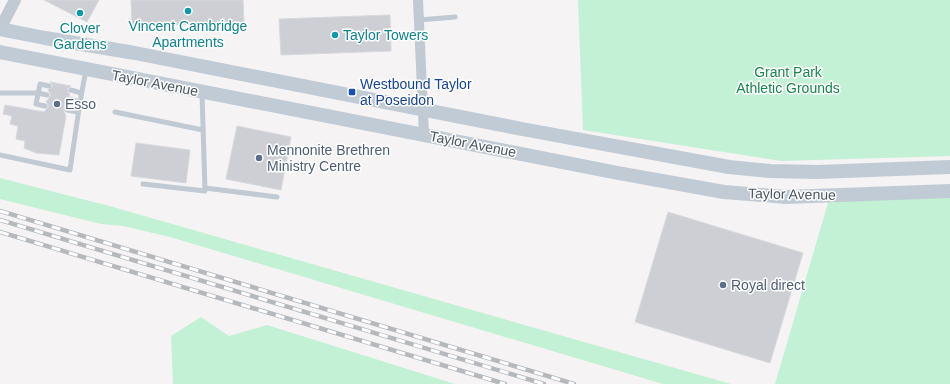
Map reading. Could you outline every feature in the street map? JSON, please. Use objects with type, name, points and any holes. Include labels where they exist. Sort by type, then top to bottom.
[{"type":"main road","name":"Taylor Avenue","points":[[0,29],[126,51],[423,110],[743,169],[817,172],[950,167]]},
{"type":"main road","name":"Taylor Avenue","points":[[0,52],[618,173],[724,192],[802,197],[950,191]]},
{"type":"street","points":[[0,29],[15,0]]},
{"type":"street","points":[[418,0],[424,134]]},
{"type":"lane","points":[[419,20],[455,17]]},
{"type":"lane","points":[[0,155],[70,170],[81,93],[86,70]]},
{"type":"lane","points":[[45,106],[36,104],[38,93],[40,84],[49,86]]},
{"type":"lane","points":[[70,90],[81,93]]},
{"type":"lane","points":[[202,92],[205,188]]},
{"type":"lane","points":[[0,93],[38,93],[48,95]]},
{"type":"lane","points":[[69,99],[80,102]]},
{"type":"lane","points":[[67,110],[78,112]]},
{"type":"lane","points":[[115,112],[203,130]]},
{"type":"lane","points":[[143,184],[205,191],[205,188],[277,197]]},
{"type":"green space","name":"Grant Park Athletic Grounds","points":[[578,0],[950,0],[950,156],[781,161],[583,130]]},
{"type":"green space","points":[[0,178],[113,207],[731,384],[663,384],[170,237],[123,226],[101,224],[0,199]]},
{"type":"green space","points":[[950,191],[950,384],[775,384],[830,196]]},
{"type":"green space","points":[[201,317],[229,336],[267,325],[455,384],[173,384],[171,336]]},
{"type":"building","name":"Clover Gardens","points":[[44,0],[99,0],[87,22]]},
{"type":"building","name":"Vincent Cambridge Apartments","points":[[131,0],[243,0],[244,22],[132,26]]},
{"type":"building","name":"Taylor Towers","points":[[390,15],[391,51],[281,55],[279,19]]},
{"type":"building","points":[[50,82],[71,86],[67,89],[70,95],[65,98],[68,106],[63,109],[66,116],[59,155],[36,153],[24,148],[25,141],[16,139],[18,126],[10,124],[12,116],[3,114],[5,105],[44,112],[49,106],[46,102],[51,95],[48,90],[53,86]]},
{"type":"building","name":"Mennonite Brethren Ministry Centre","points":[[237,126],[291,137],[281,190],[226,179]]},
{"type":"building","points":[[136,143],[190,150],[186,183],[131,176]]},
{"type":"building","points":[[668,212],[803,253],[770,363],[635,322]]},
{"type":"railway","points":[[0,211],[574,384]]},
{"type":"railway","points":[[0,220],[544,384]]},
{"type":"railway","points":[[0,232],[505,384]]},
{"type":"place","name":"Vincent Cambridge Apartments","points":[[188,11]]},
{"type":"place","name":"Clover Gardens","points":[[80,13]]},
{"type":"place","name":"Taylor Towers","points":[[335,35]]},
{"type":"place","name":"Westbound Taylor at Poseidon","points":[[352,92]]},
{"type":"place","name":"Esso","points":[[57,104]]},
{"type":"place","name":"Mennonite Brethren Ministry Centre","points":[[259,158]]},
{"type":"place","name":"Royal direct","points":[[723,285]]}]
